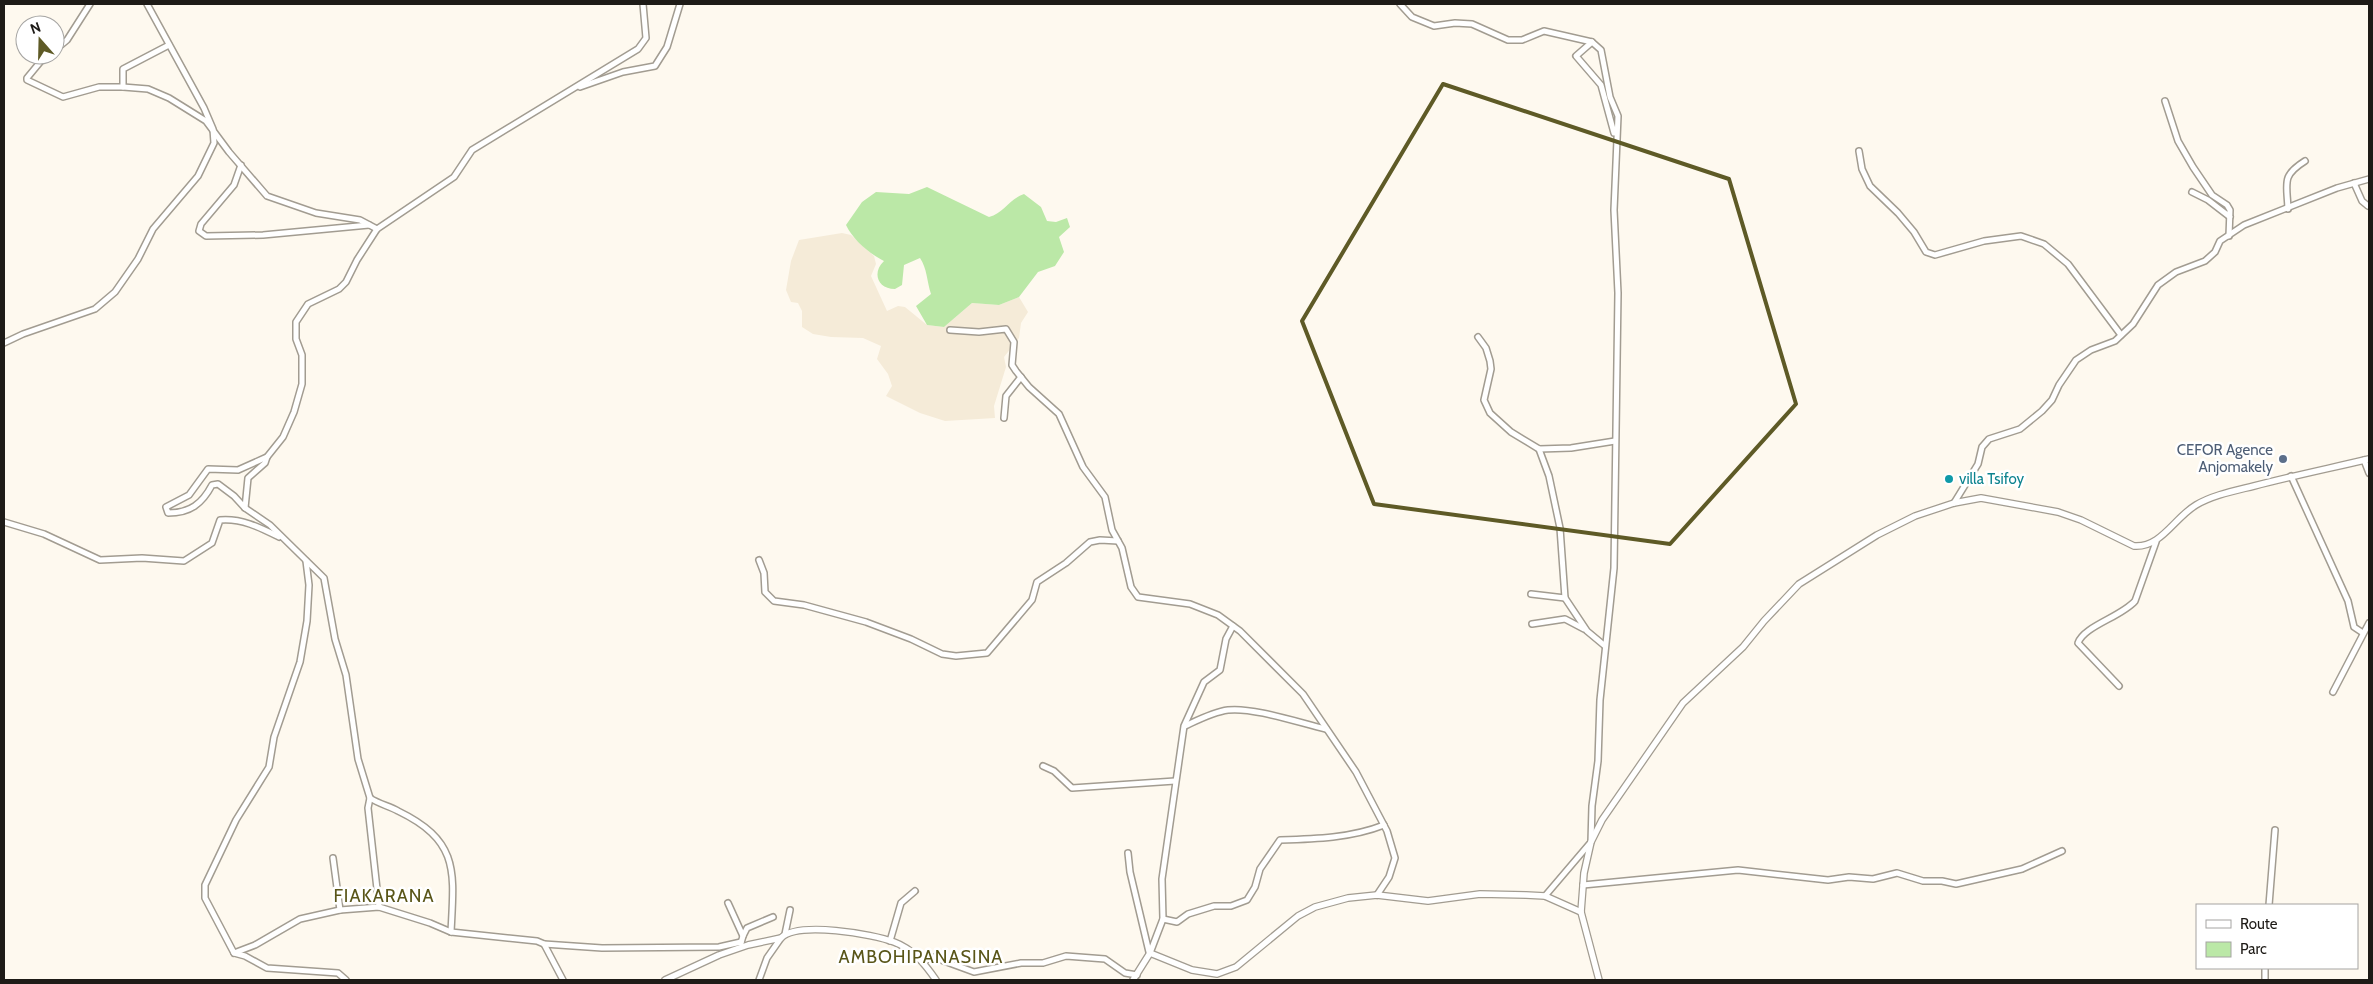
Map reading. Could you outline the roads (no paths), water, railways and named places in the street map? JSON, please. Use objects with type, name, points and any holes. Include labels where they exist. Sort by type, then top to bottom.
[{"type":"street","points":[[65,42],[90,4]]},
{"type":"street","points":[[4,344],[23,334],[95,309],[115,292],[138,259],[154,229],[198,176],[214,144],[213,130],[147,4]]},
{"type":"street","points":[[245,508],[248,478],[254,470],[265,463],[283,437],[294,412],[302,384],[302,355],[296,339],[296,322],[308,304],[339,289],[346,282],[357,260],[377,230],[454,177],[472,150],[638,49],[646,38],[643,4]]},
{"type":"street","points":[[572,90],[623,72],[655,66],[666,46],[680,4]]},
{"type":"street","points":[[1400,4],[1412,17],[1434,26],[1456,23],[1472,24],[1508,40],[1522,40],[1544,30],[1592,42],[1602,50],[1608,76],[1610,97],[1618,116],[1615,145],[1614,210],[1618,301],[1614,568],[1600,700],[1598,761],[1592,806],[1592,842],[1583,885],[1581,912],[1599,980]]},
{"type":"street","points":[[1592,42],[1576,56],[1601,85],[1613,127],[1615,145]]},
{"type":"street","points":[[123,86],[123,69],[169,45]]},
{"type":"street","points":[[37,65],[26,78],[63,97],[99,87],[123,86],[148,90],[169,98],[206,121],[228,152],[267,196],[316,213],[360,220],[372,225],[377,230]]},
{"type":"street","points":[[2165,101],[2178,141],[2193,167],[2212,195],[2227,205],[2230,217],[2228,236]]},
{"type":"street","points":[[1859,150],[1862,169],[1870,186],[1898,213],[1926,252],[1934,255],[1984,241],[2021,236],[2044,244],[2068,264],[2121,335]]},
{"type":"street","points":[[2288,208],[2287,177],[2294,168],[2305,160]]},
{"type":"street","points":[[241,165],[234,185],[201,224],[199,231],[206,236],[263,235],[344,229],[358,224],[372,225]]},
{"type":"street","points":[[1954,504],[1978,464],[1982,447],[1989,439],[2020,429],[2052,400],[2059,385],[2076,360],[2091,350],[2115,341],[2133,324],[2158,285],[2176,272],[2205,261],[2215,252],[2220,241],[2244,225],[2369,179]]},
{"type":"street","points":[[2354,183],[2362,200],[2368,206]]},
{"type":"street","points":[[2192,192],[2208,200],[2230,217]]},
{"type":"street","points":[[950,330],[979,332],[1006,329],[1014,342],[1012,365],[1021,377],[1059,414],[1083,467],[1105,497],[1112,530],[1128,566],[1130,588],[1138,597],[1190,604],[1218,615],[1233,626],[1303,694],[1356,772],[1384,824],[1395,858],[1389,877],[1377,895]]},
{"type":"street","points":[[1478,337],[1486,348],[1491,369],[1484,400],[1490,413],[1511,432],[1539,449],[1571,448],[1615,441]]},
{"type":"street","points":[[1004,418],[1006,396],[1021,377]]},
{"type":"street","points":[[1539,449],[1550,476],[1560,528],[1566,598],[1587,631]]},
{"type":"street","points":[[267,458],[238,470],[208,469],[189,495],[166,507],[168,513],[181,513],[192,509],[204,499],[212,485],[218,484],[234,496],[245,508],[270,525],[324,578],[335,639],[346,675],[358,759],[370,798],[368,808],[379,907]]},
{"type":"street","points":[[2119,686],[2078,643],[2085,633],[2129,608],[2135,601],[2156,542],[2174,522],[2196,505],[2226,493],[2291,476],[2367,459],[2369,472]]},
{"type":"street","points":[[2291,476],[2348,601],[2354,627],[2363,634]]},
{"type":"street","points":[[1545,896],[1592,842],[1619,793],[1684,703],[1743,647],[1764,621],[1799,584],[1877,535],[1914,516],[1981,498],[2058,512],[2081,520],[2134,546],[2144,547],[2156,542]]},
{"type":"street","points":[[4,522],[44,534],[100,560],[142,558],[184,561],[212,542],[220,520],[254,524],[284,539]]},
{"type":"street","points":[[759,560],[764,572],[765,592],[774,601],[804,605],[866,622],[911,639],[942,654],[972,656],[987,653],[1032,600],[1037,582],[1066,563],[1090,542],[1100,540],[1118,541]]},
{"type":"street","points":[[306,560],[309,586],[307,621],[300,662],[274,737],[269,767],[236,820],[205,885],[205,898],[234,953],[268,968],[338,973],[346,980]]},
{"type":"street","points":[[1531,594],[1566,598]]},
{"type":"street","points":[[1532,624],[1565,619],[1587,631],[1605,646]]},
{"type":"street","points":[[2332,692],[2369,622]]},
{"type":"street","points":[[1133,980],[1150,953],[1163,919],[1162,879],[1184,726],[1204,682],[1220,670],[1226,639],[1233,626]]},
{"type":"street","points":[[1184,726],[1221,711],[1231,709],[1254,712],[1326,730]]},
{"type":"street","points":[[1043,766],[1054,771],[1072,788],[1175,781]]},
{"type":"street","points":[[370,798],[399,811],[423,826],[433,834],[445,849],[453,874],[452,932]]},
{"type":"street","points":[[1163,919],[1177,922],[1188,914],[1214,906],[1231,906],[1247,900],[1255,887],[1260,869],[1280,840],[1312,839],[1365,832],[1384,824]]},
{"type":"street","points":[[2270,904],[2275,830]]},
{"type":"street","points":[[1583,885],[1738,870],[1828,880],[1849,876],[1873,879],[1897,873],[1923,881],[1942,881],[1956,884],[2022,869],[2062,851]]},
{"type":"street","points":[[1128,853],[1130,872],[1150,953]]},
{"type":"street","points":[[333,858],[340,910]]},
{"type":"street","points":[[890,940],[901,902],[915,891]]},
{"type":"street","points":[[1150,953],[1192,970],[1217,974],[1236,967],[1298,916],[1315,907],[1348,898],[1377,895],[1428,901],[1480,894],[1545,896],[1581,912]]},
{"type":"street","points":[[728,903],[741,942]]},
{"type":"street","points":[[234,953],[256,945],[300,919],[340,910],[379,907],[452,932],[537,941],[544,944],[602,948],[719,948],[741,942],[783,936],[801,930],[844,932],[890,940],[912,952],[922,961],[936,980]]},
{"type":"street","points":[[759,980],[767,958],[783,936],[790,910]]},
{"type":"street","points":[[665,980],[741,942],[747,928],[773,916]]},
{"type":"street","points":[[544,944],[563,980]]},
{"type":"street","points":[[922,961],[933,957],[974,972],[1021,963],[1043,963],[1066,956],[1105,959],[1125,973],[1137,975]]},
{"type":"place","name":"CEFOR Agence Anjomakely","points":[[2283,459]]},
{"type":"place","name":"villa Tsifoy","points":[[1949,479]]},
{"type":"district","name":"FIAKARANA","points":[[384,896]]},
{"type":"district","name":"AMBOHIPANASINA","points":[[921,957]]}]
